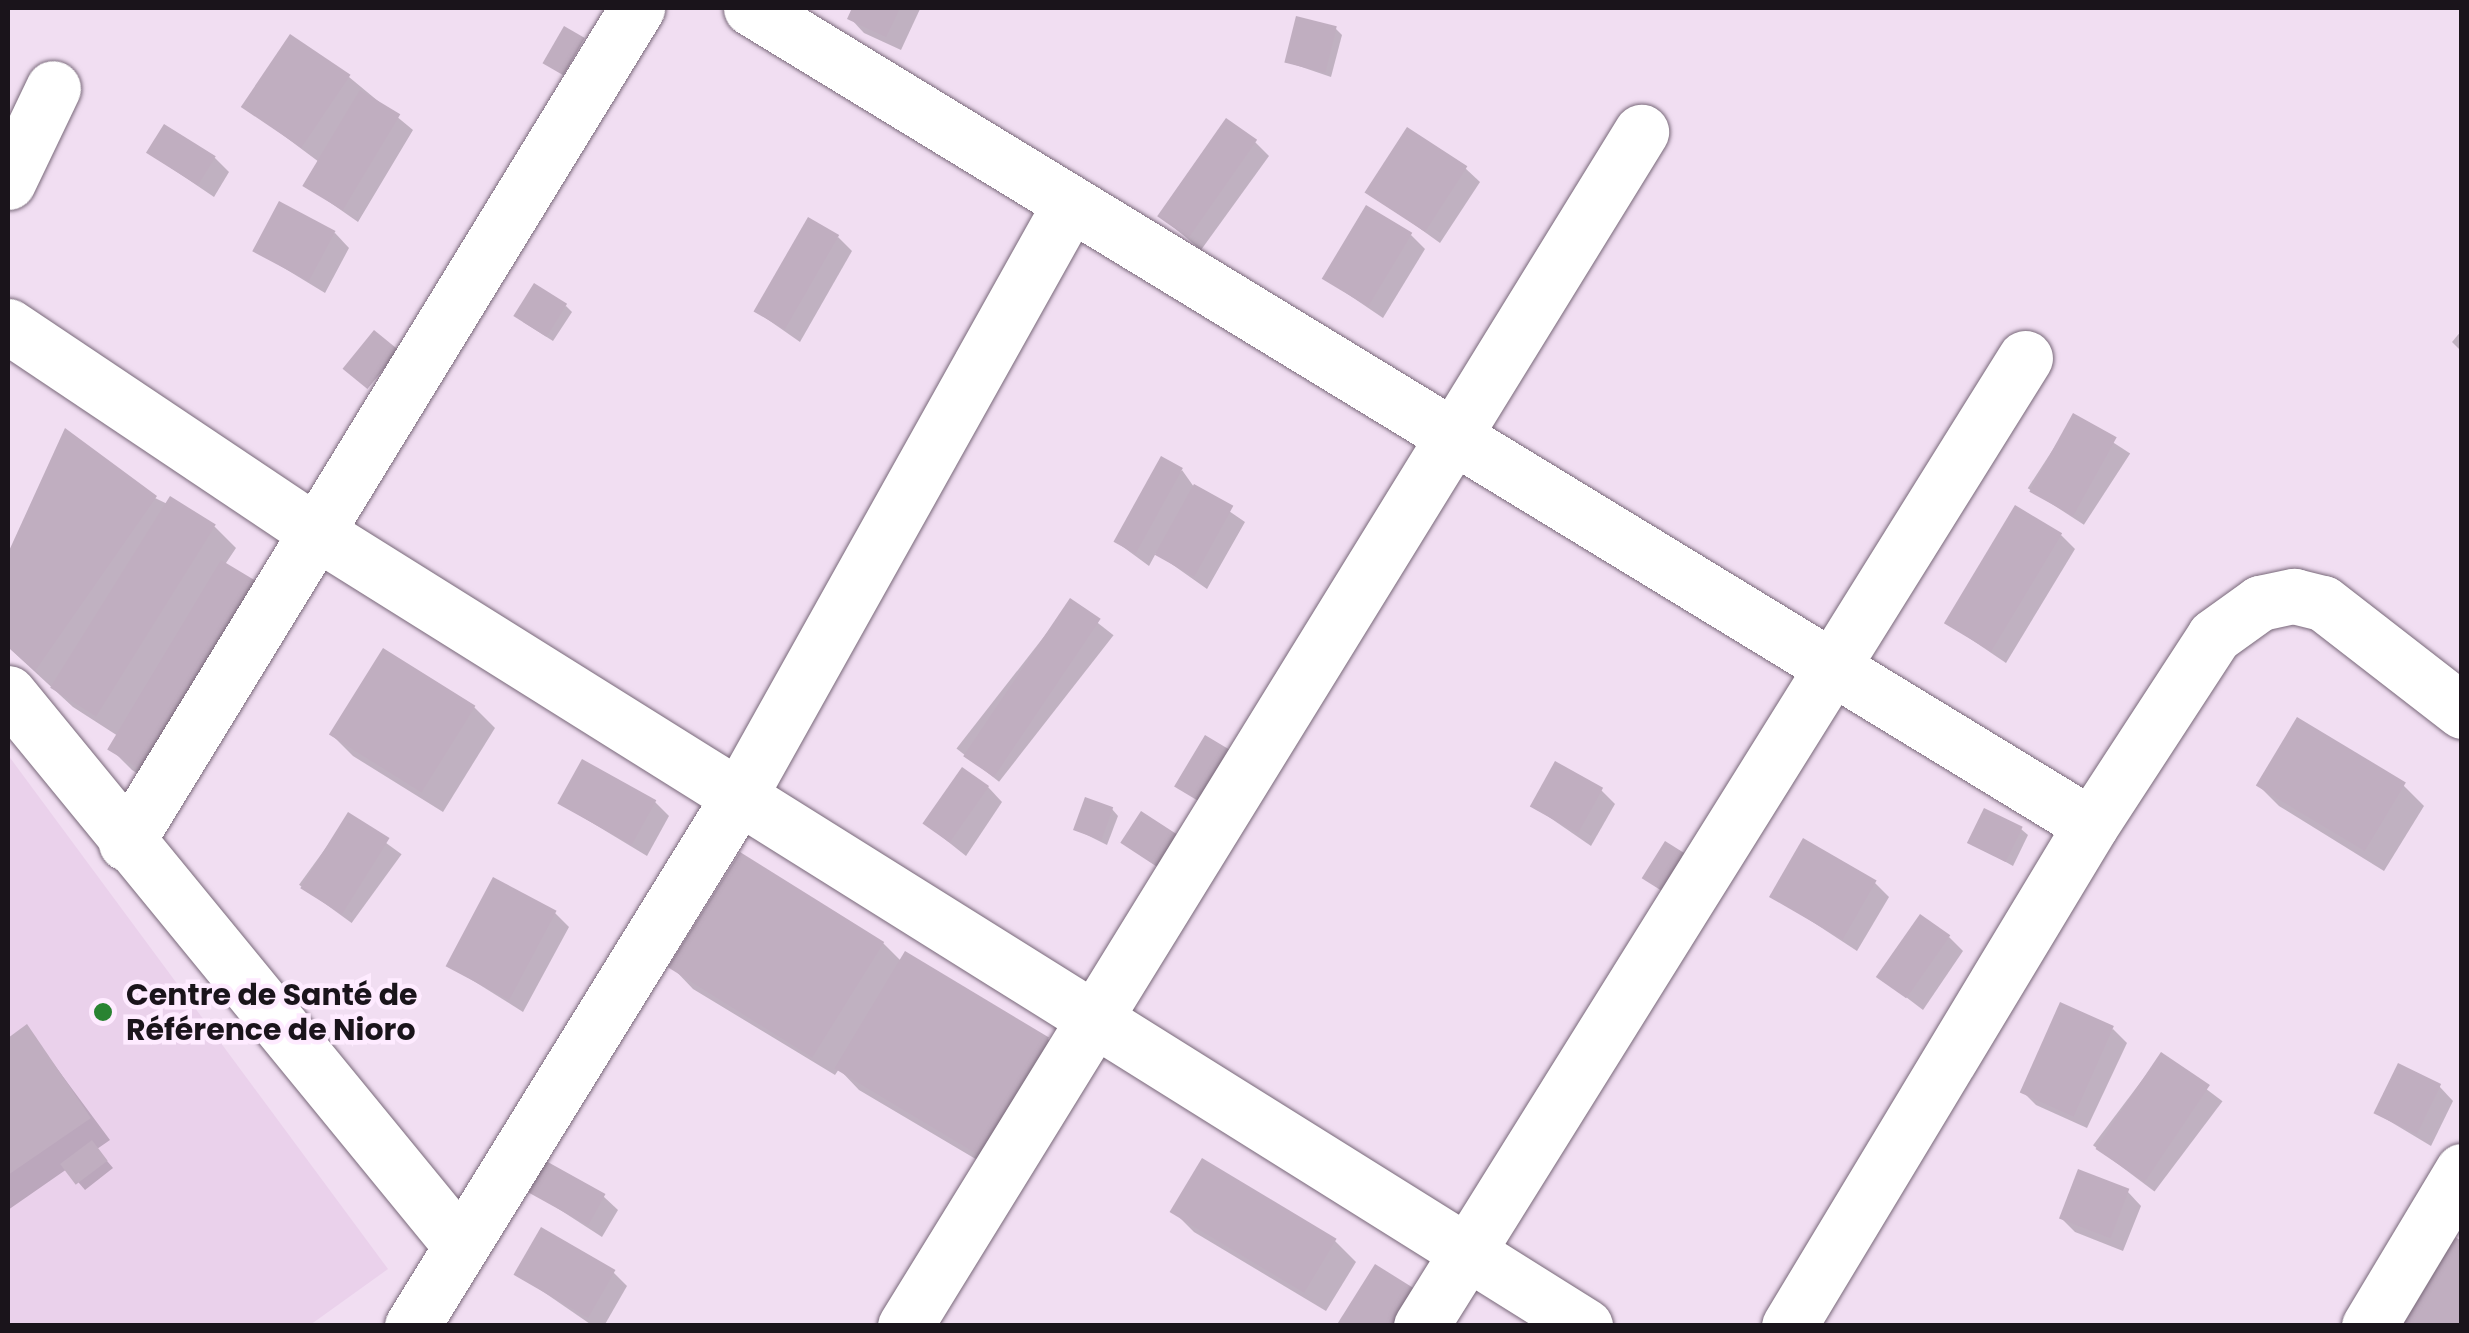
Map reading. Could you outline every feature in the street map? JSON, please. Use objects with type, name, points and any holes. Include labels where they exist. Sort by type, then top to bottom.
[{"type":"street","points":[[126,842],[637,8]]},
{"type":"street","points":[[751,8],[2091,826]]},
{"type":"street","points":[[8,182],[53,88]]},
{"type":"street","points":[[905,1326],[1641,132]]},
{"type":"street","points":[[411,1318],[460,1246],[738,798],[1070,204]]},
{"type":"street","points":[[8,326],[316,532],[738,798],[1468,1248],[1585,1326]]},
{"type":"street","points":[[1421,1326],[2026,358]]},
{"type":"street","points":[[1789,1326],[2091,826],[2214,636],[2260,603],[2294,596],[2323,603],[2462,711]]},
{"type":"street","points":[[8,693],[460,1246]]},
{"type":"street","points":[[2369,1326],[2462,1171]]},
{"type":"shaded area","name":"Centre de Santé de Référence de Nioro","points":[[8,755],[388,1269],[310,1325],[8,1325]]},
{"type":"building","points":[[852,8],[900,8],[886,37],[847,19]]},
{"type":"building","points":[[1296,16],[1337,26],[1325,73],[1284,63]]},
{"type":"building","points":[[564,26],[585,38],[563,75],[542,63]]},
{"type":"building","points":[[290,34],[351,75],[301,148],[241,107]]},
{"type":"building","points":[[360,90],[400,114],[343,210],[302,186]]},
{"type":"building","points":[[1226,118],[1257,140],[1188,238],[1157,216]]},
{"type":"building","points":[[164,124],[216,156],[198,185],[146,153]]},
{"type":"building","points":[[1407,127],[1467,166],[1425,232],[1365,192]]},
{"type":"building","points":[[279,201],[336,231],[309,281],[252,251]]},
{"type":"building","points":[[1366,205],[1412,233],[1368,307],[1322,279]]},
{"type":"building","points":[[808,217],[839,235],[785,329],[754,311]]},
{"type":"building","points":[[534,283],[567,304],[546,337],[513,316]]},
{"type":"building","points":[[374,330],[399,350],[367,389],[343,369]]},
{"type":"building","points":[[2073,413],[2117,437],[2073,516],[2029,492]]},
{"type":"building","points":[[65,428],[157,496],[35,671],[8,647],[8,553]]},
{"type":"building","points":[[1161,456],[1183,468],[1135,554],[1113,542]]},
{"type":"building","points":[[1194,484],[1233,506],[1194,577],[1155,555]]},
{"type":"building","points":[[170,496],[216,525],[96,716],[50,688]]},
{"type":"building","points":[[2015,505],[2062,533],[1991,652],[1944,623]]},
{"type":"building","points":[[221,560],[263,585],[149,775],[107,749]]},
{"type":"building","points":[[1070,598],[1101,619],[994,777],[963,756]]},
{"type":"building","points":[[383,648],[475,706],[421,792],[329,735]]},
{"type":"building","points":[[2297,717],[2406,782],[2365,851],[2256,786]]},
{"type":"building","points":[[1205,735],[1238,755],[1208,807],[1174,786]]},
{"type":"building","points":[[582,759],[656,800],[632,845],[557,804]]},
{"type":"building","points":[[1555,761],[1603,788],[1578,833],[1530,806]]},
{"type":"building","points":[[962,767],[989,786],[949,842],[922,824]]},
{"type":"building","points":[[1085,797],[1113,807],[1101,840],[1073,830]]},
{"type":"building","points":[[1984,808],[2023,827],[2006,862],[1967,843]]},
{"type":"building","points":[[1141,811],[1179,836],[1158,867],[1120,843]]},
{"type":"building","points":[[348,812],[390,838],[342,914],[300,888]]},
{"type":"building","points":[[1803,838],[1877,880],[1843,939],[1769,897]]},
{"type":"building","points":[[1665,841],[1699,862],[1676,900],[1642,878]]},
{"type":"building","points":[[740,852],[884,942],[812,1057],[668,967]]},
{"type":"building","points":[[493,877],[557,911],[509,1000],[446,966]]},
{"type":"building","points":[[1920,914],[1950,935],[1906,998],[1876,977]]},
{"type":"building","points":[[905,951],[1049,1038],[978,1155],[834,1068]]},
{"type":"building","points":[[2060,1002],[2114,1026],[2074,1116],[2020,1092]]},
{"type":"building","points":[[27,1024],[91,1118],[8,1175],[8,1038]]},
{"type":"building","points":[[2161,1052],[2210,1085],[2144,1182],[2096,1149]]},
{"type":"building","points":[[2398,1063],[2441,1084],[2417,1134],[2373,1113]]},
{"type":"building","points":[[92,1140],[108,1161],[76,1185],[60,1164]]},
{"type":"building","points":[[1202,1158],[1337,1239],[1304,1293],[1170,1212]]},
{"type":"building","points":[[546,1161],[605,1194],[588,1225],[529,1192]]},
{"type":"building","points":[[2078,1169],[2129,1189],[2110,1238],[2059,1218]]},
{"type":"building","points":[[541,1227],[615,1270],[588,1318],[514,1275]]},
{"type":"building","points":[[2451,1235],[2462,1241],[2462,1326],[2398,1326]]},
{"type":"building","points":[[1375,1264],[1423,1294],[1403,1326],[1336,1326]]},
{"type":"place","name":"Centre de Santé de Référence de Nioro","points":[[103,1012]]}]
